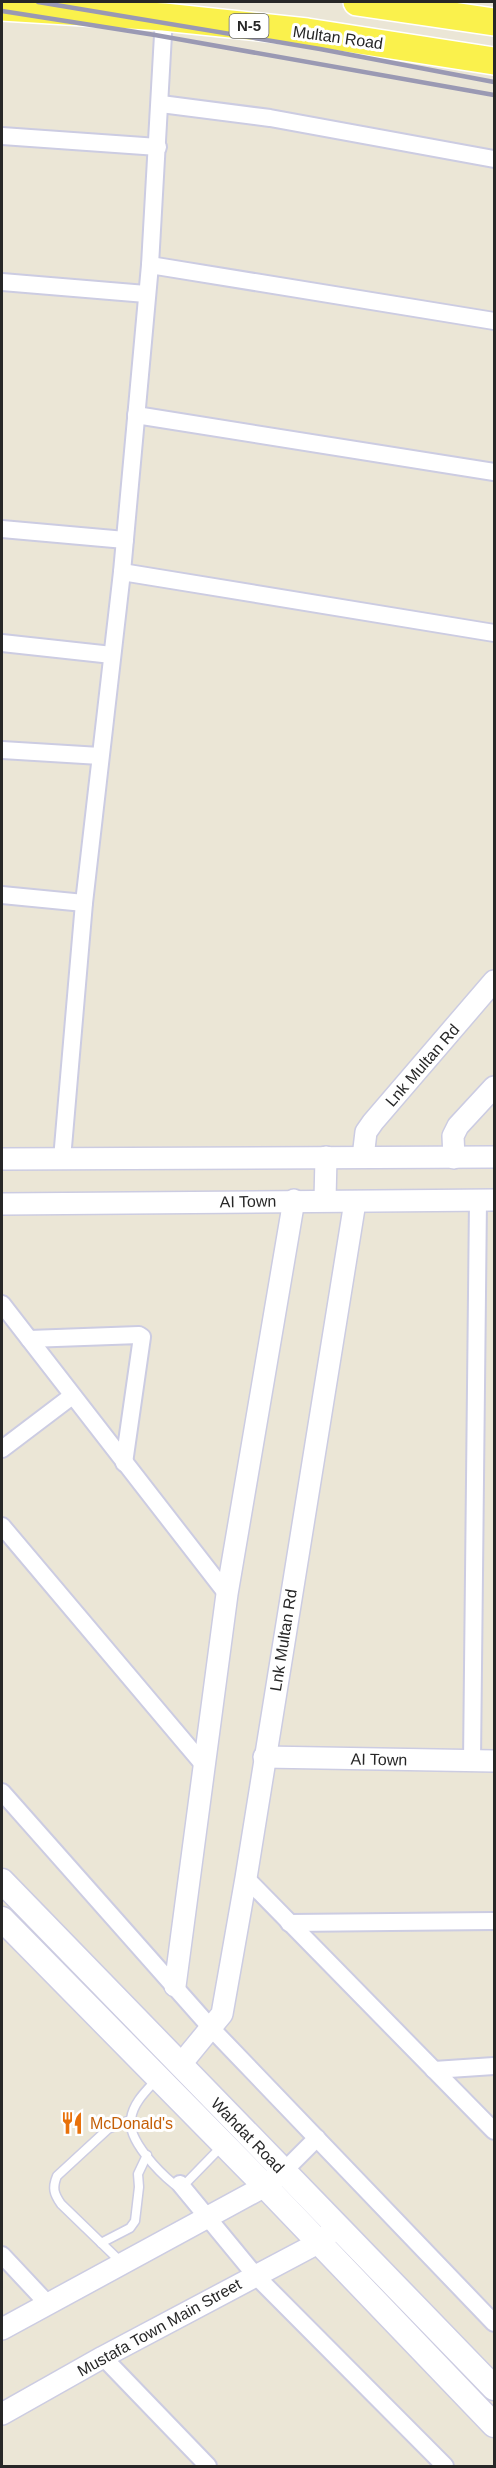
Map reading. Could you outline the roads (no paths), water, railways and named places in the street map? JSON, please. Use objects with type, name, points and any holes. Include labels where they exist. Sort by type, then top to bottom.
[{"type":"main road","points":[[357,2],[495,22]]},
{"type":"main road","name":"Multan Road","points":[[2,7],[164,17],[308,32],[495,61]]},
{"type":"main road","name":"Wahdat Road","points":[[2,1881],[181,2064],[274,2179],[318,2243],[495,2425]]},
{"type":"main road","name":"Wahdat Road","points":[[2,1918],[224,2145],[274,2179],[337,2227],[495,2388]]},
{"type":"street","points":[[62,1159],[84,903],[122,572],[150,265],[161,104],[164,17]]},
{"type":"street","points":[[161,104],[270,118],[495,159]]},
{"type":"street","points":[[2,136],[158,147]]},
{"type":"street","points":[[150,265],[495,321]]},
{"type":"street","points":[[2,282],[146,294]]},
{"type":"street","points":[[136,416],[495,472]]},
{"type":"street","points":[[2,529],[125,540]]},
{"type":"street","points":[[122,572],[495,633]]},
{"type":"street","points":[[2,643],[112,656]]},
{"type":"street","points":[[2,750],[100,756]]},
{"type":"street","points":[[2,895],[84,903]]},
{"type":"street","name":"Lnk Multan Rd","points":[[363,1157],[366,1132],[373,1122],[495,981]]},
{"type":"street","points":[[454,1158],[453,1136],[458,1126],[495,1087]]},
{"type":"street","points":[[325,1200],[326,1157]]},
{"type":"street","points":[[2,1159],[495,1157]]},
{"type":"street","points":[[175,1986],[227,1594],[294,1200]]},
{"type":"street","points":[[472,1761],[486,1200]]},
{"type":"street","name":"AI Town","points":[[2,1204],[486,1200]]},
{"type":"street","name":"Lnk Multan Rd","points":[[181,2064],[222,2014],[355,1202]]},
{"type":"street","points":[[2,1304],[227,1594]]},
{"type":"street","points":[[29,1339],[140,1335],[142,1337],[124,1463]]},
{"type":"street","points":[[2,1449],[72,1396]]},
{"type":"street","points":[[2,1526],[203,1764]]},
{"type":"street","name":"AI Town","points":[[264,1756],[495,1761]]},
{"type":"street","points":[[2,1792],[211,2028],[495,2323]]},
{"type":"street","points":[[246,1878],[495,2131]]},
{"type":"street","points":[[290,1923],[495,1921]]},
{"type":"street","points":[[434,2070],[495,2066]]},
{"type":"street","points":[[2,2330],[274,2179],[317,2138]]},
{"type":"street","points":[[180,2184],[255,2275],[445,2466]]},
{"type":"street","name":"Mustafa Town Main Street","points":[[2,2414],[103,2357],[318,2243],[337,2227]]},
{"type":"street","points":[[2,2255],[47,2304]]},
{"type":"street","points":[[103,2357],[208,2466]]},
{"type":"lane","points":[[158,2077],[138,2100],[130,2120],[137,2143],[166,2178],[175,2185],[186,2183],[224,2145]]},
{"type":"lane","points":[[122,2263],[61,2204],[55,2195],[53,2185],[57,2176],[108,2129],[130,2120]]},
{"type":"lane","points":[[101,2243],[130,2228],[135,2221],[138,2174],[147,2155]]},
{"type":"railway","points":[[38,2],[320,49],[494,82]]},
{"type":"railway","points":[[2,11],[155,35],[494,95]]},
{"type":"place","name":"McDonald's","points":[[72,2123]]}]
